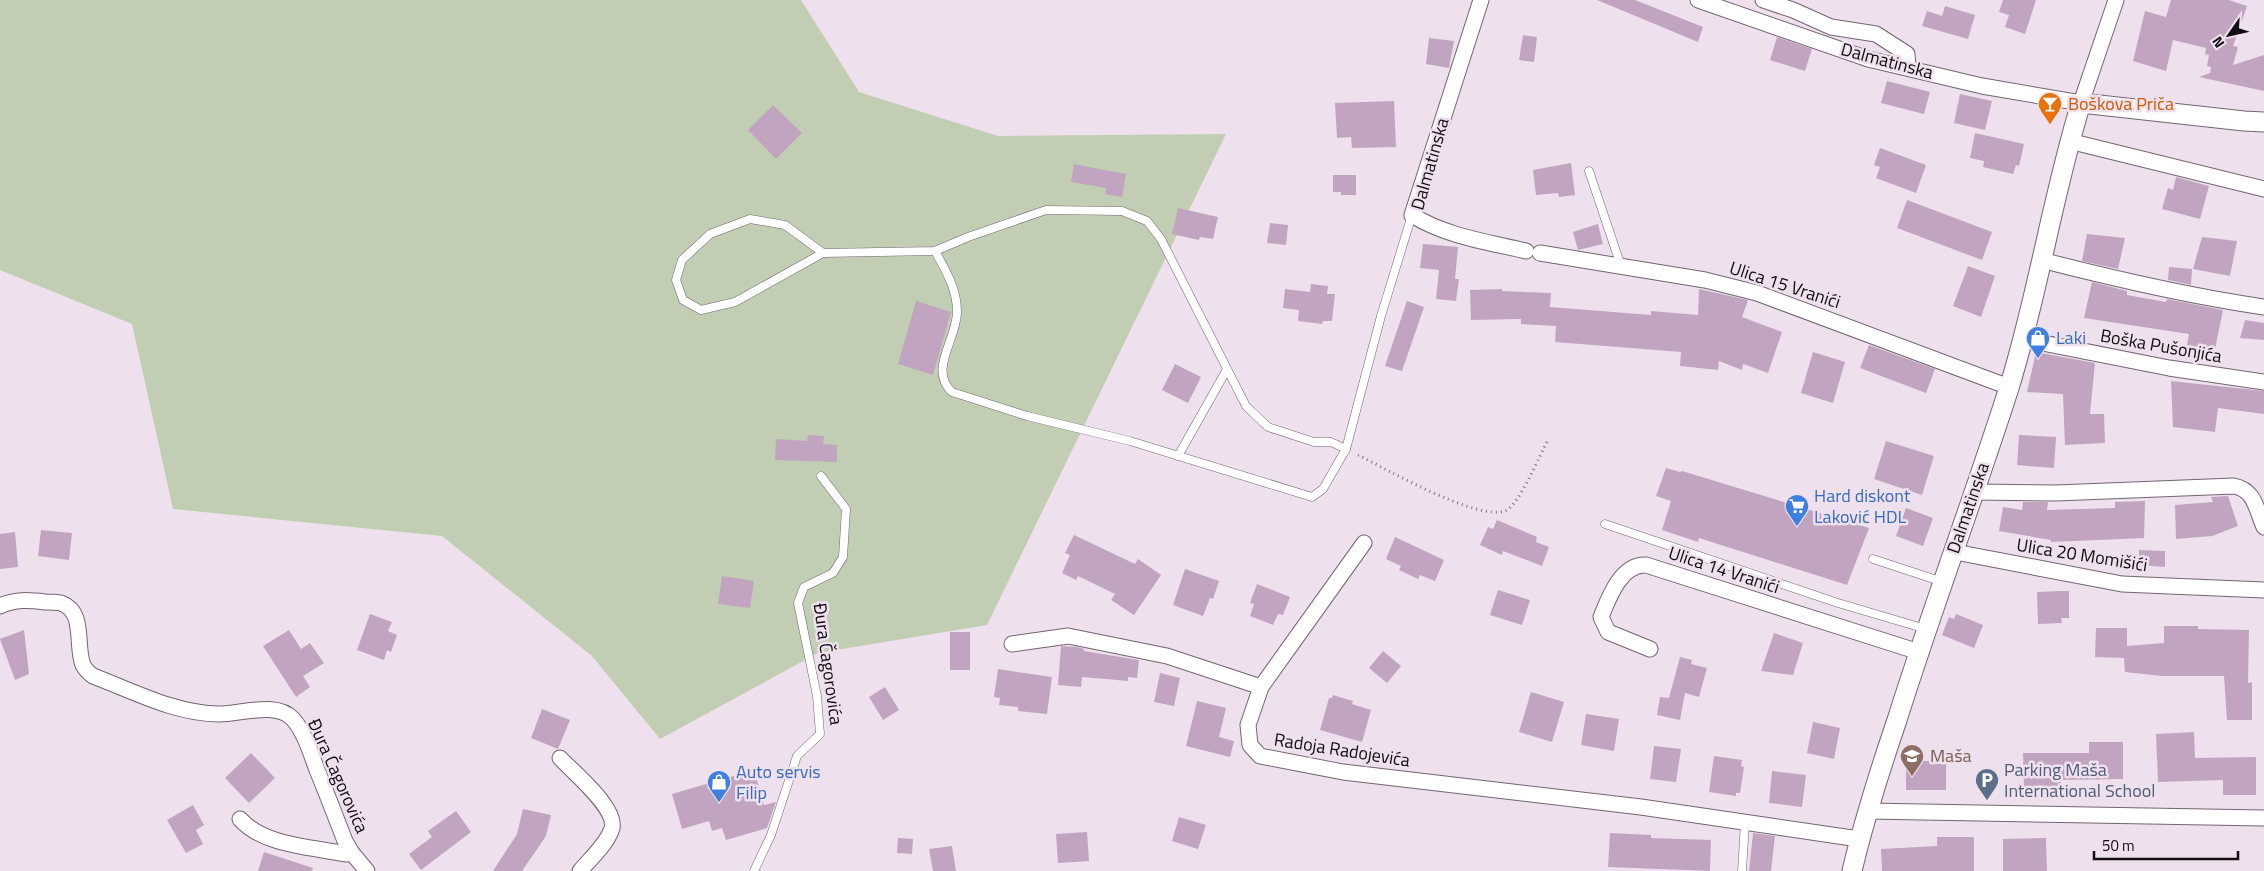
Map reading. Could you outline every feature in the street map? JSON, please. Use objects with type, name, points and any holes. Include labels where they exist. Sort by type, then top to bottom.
[{"type":"street","name":"Dalmatinska","points":[[1481,0],[1412,215],[1425,224],[1438,228],[1471,238],[1533,252]]},
{"type":"street","name":"Dalmatinska","points":[[1698,0],[1868,59],[1982,86],[2081,103]]},
{"type":"street","points":[[1763,0],[1793,10],[1832,27],[1876,34],[1908,54],[1908,67]]},
{"type":"street","name":"Dalmatinska","points":[[1852,871],[1867,811],[1926,629],[1954,552],[2009,387],[2069,141],[2116,0]]},
{"type":"street","points":[[2081,103],[2244,122],[2264,122]]},
{"type":"street","points":[[2069,141],[2264,189]]},
{"type":"street","name":"Ulica 15 Vranići","points":[[1533,252],[1705,280],[1757,293],[2009,387]]},
{"type":"street","points":[[2041,260],[2139,285],[2204,298],[2264,307]]},
{"type":"street","name":"Boška Pušonjića","points":[[2022,340],[2169,368],[2264,382]]},
{"type":"street","points":[[1974,492],[2056,493],[2234,486],[2245,488],[2264,527]]},
{"type":"street","name":"Radoja Radojevića","points":[[1364,543],[1261,687],[1248,725],[1250,745],[1260,756],[1343,772],[1641,807],[1859,839]]},
{"type":"street","name":"Ulica 20 Momišići","points":[[1954,552],[2122,584],[2264,590]]},
{"type":"street","name":"Ulica 14 Vranići","points":[[1650,649],[1608,632],[1601,617],[1611,594],[1627,571],[1640,564],[1646,564],[1919,652]]},
{"type":"street","name":"Đura Čagorovića","points":[[0,606],[11,601],[26,600],[61,603],[71,611],[78,621],[80,654],[84,667],[93,676],[170,705],[196,712],[219,714],[270,710],[282,713],[292,719],[308,746],[345,841],[367,871]]},
{"type":"street","points":[[1012,644],[1068,636],[1167,656],[1261,687]]},
{"type":"street","points":[[560,758],[605,805],[613,823],[612,830],[607,839],[580,871]]},
{"type":"street","points":[[1867,811],[2264,818]]},
{"type":"street","points":[[240,819],[255,832],[278,840],[346,854],[352,853]]},
{"type":"lane","points":[[1589,171],[1621,266]]},
{"type":"lane","points":[[823,254],[785,225],[750,219],[710,234],[682,260],[676,280],[683,300],[701,310],[735,302],[823,254],[935,252],[968,237],[1046,210],[1122,211],[1147,221],[1161,239],[1226,371],[1246,406],[1268,427],[1314,442],[1331,442],[1346,449]]},
{"type":"lane","points":[[935,252],[953,285],[957,314],[941,373],[945,385],[952,392],[1027,416],[1130,441],[1312,496],[1323,489],[1346,449],[1381,316],[1412,215]]},
{"type":"lane","points":[[1178,456],[1226,371]]},
{"type":"lane","name":"Đura Čagorovića","points":[[754,871],[771,835],[798,756],[820,734],[817,696],[798,604],[804,586],[833,573],[843,557],[846,509],[821,476]]},
{"type":"lane","points":[[1605,524],[1838,603],[1926,629]]},
{"type":"lane","points":[[1873,559],[1943,582]]},
{"type":"lane","points":[[1742,871],[1746,823]]},
{"type":"path","points":[[1346,449],[1466,507],[1487,511],[1506,511],[1515,503],[1548,440]]},
{"type":"green space","points":[[0,0],[801,0],[859,92],[998,136],[1226,134],[987,625],[818,653],[660,739],[592,656],[442,536],[173,509],[132,324],[0,270]]},
{"type":"building","points":[[1597,0],[1635,0],[1703,27],[1698,42]]},
{"type":"building","points":[[2003,0],[2036,0],[2025,34],[2005,27],[2009,15],[1999,12]]},
{"type":"building","points":[[2171,0],[2229,0],[2247,6],[2233,46],[2238,47],[2233,65],[2264,55],[2264,91],[2199,77],[2210,73],[2211,67],[2207,66],[2209,55],[2205,54],[2206,48],[2173,40],[2166,71],[2133,61],[2145,11],[2166,17]]},
{"type":"building","points":[[1945,6],[1975,15],[1968,39],[1922,26],[1927,11],[1942,16]]},
{"type":"building","points":[[1523,35],[1537,37],[1534,62],[1519,60]]},
{"type":"building","points":[[1777,37],[1812,49],[1805,71],[1770,60]]},
{"type":"building","points":[[1429,38],[1454,41],[1449,68],[1426,64]]},
{"type":"building","points":[[1887,81],[1930,92],[1924,114],[1881,103]]},
{"type":"building","points":[[1960,94],[1992,101],[1985,130],[1954,123]]},
{"type":"building","points":[[1394,101],[1396,147],[1352,148],[1351,137],[1337,138],[1335,103]]},
{"type":"building","points":[[773,105],[802,133],[776,159],[748,130]]},
{"type":"building","points":[[1975,133],[2024,144],[2019,166],[2016,165],[2013,174],[1983,167],[1984,161],[1970,158]]},
{"type":"building","points":[[1880,148],[1926,165],[1916,193],[1876,178],[1880,167],[1874,165]]},
{"type":"building","points":[[1571,163],[1575,195],[1559,197],[1558,193],[1536,195],[1533,170]]},
{"type":"building","points":[[1074,164],[1126,174],[1122,197],[1105,194],[1106,188],[1071,182]]},
{"type":"building","points":[[1333,175],[1356,175],[1356,195],[1341,195],[1341,192],[1333,192]]},
{"type":"building","points":[[2176,177],[2209,186],[2200,219],[2162,209],[2168,188],[2173,190]]},
{"type":"building","points":[[1907,200],[1992,232],[1982,260],[1897,228]]},
{"type":"building","points":[[1178,208],[1218,217],[1213,239],[1200,237],[1199,240],[1172,234]]},
{"type":"building","points":[[1270,223],[1288,225],[1286,245],[1267,243]]},
{"type":"building","points":[[1598,224],[1603,244],[1578,250],[1573,232]]},
{"type":"building","points":[[2087,234],[2125,238],[2118,269],[2082,261]]},
{"type":"building","points":[[2202,237],[2237,241],[2230,276],[2193,269]]},
{"type":"building","points":[[1423,244],[1458,247],[1455,279],[1459,279],[1456,301],[1436,299],[1439,270],[1420,268]]},
{"type":"building","points":[[1968,266],[1995,276],[1981,317],[1953,306]]},
{"type":"building","points":[[2169,267],[2192,269],[2191,285],[2168,280]]},
{"type":"building","points":[[2092,282],[2127,291],[2127,295],[2166,302],[2167,299],[2223,310],[2215,349],[2187,345],[2189,334],[2084,318]]},
{"type":"building","points":[[1311,284],[1328,286],[1327,294],[1335,294],[1332,321],[1323,321],[1322,324],[1298,321],[1299,310],[1283,308],[1285,289],[1310,292]]},
{"type":"building","points":[[1502,289],[1502,291],[1551,293],[1550,307],[1651,315],[1651,311],[1698,315],[1699,289],[1748,300],[1742,317],[1782,332],[1768,373],[1743,364],[1742,370],[1719,361],[1718,370],[1680,366],[1681,352],[1555,342],[1556,326],[1521,324],[1521,319],[1471,320],[1470,290]]},
{"type":"building","points":[[916,301],[951,312],[933,375],[898,364]]},
{"type":"building","points":[[1407,301],[1424,307],[1402,371],[1385,366]]},
{"type":"building","points":[[2245,320],[2264,323],[2264,340],[2240,338]]},
{"type":"building","points":[[1869,345],[1935,369],[1926,393],[1860,368]]},
{"type":"building","points":[[1813,352],[1845,362],[1833,403],[1801,393]]},
{"type":"building","points":[[2036,352],[2095,363],[2090,414],[2104,414],[2105,443],[2065,445],[2063,394],[2027,392]]},
{"type":"building","points":[[1175,364],[1201,377],[1188,403],[1162,390]]},
{"type":"building","points":[[2171,381],[2264,391],[2264,414],[2218,408],[2215,432],[2173,427]]},
{"type":"building","points":[[808,435],[824,436],[823,444],[837,445],[837,462],[775,460],[776,439],[807,441]]},
{"type":"building","points":[[2019,435],[2056,437],[2054,468],[2017,465]]},
{"type":"building","points":[[1886,441],[1934,456],[1922,495],[1874,479]]},
{"type":"building","points":[[1666,468],[1682,471],[1869,528],[1847,585],[1699,538],[1698,542],[1662,530],[1671,501],[1656,496]]},
{"type":"building","points":[[2228,496],[2238,526],[2212,536],[2176,539],[2175,505],[2213,502],[2211,497]]},
{"type":"building","points":[[2145,501],[2144,538],[2051,542],[2051,540],[1999,531],[2003,507],[2022,510],[2023,502],[2048,502],[2047,510],[2115,508],[2115,502]]},
{"type":"building","points":[[1906,508],[1933,518],[1923,546],[1896,536]]},
{"type":"building","points":[[1497,520],[1537,537],[1536,542],[1549,547],[1542,566],[1503,551],[1502,555],[1480,545],[1488,527],[1493,529]]},
{"type":"building","points":[[41,530],[72,533],[69,560],[38,556]]},
{"type":"building","points":[[15,532],[18,567],[0,569],[0,534]]},
{"type":"building","points":[[1074,535],[1135,564],[1138,559],[1161,575],[1134,615],[1111,600],[1115,594],[1078,576],[1076,580],[1062,573],[1070,555],[1065,553]]},
{"type":"building","points":[[1395,537],[1444,560],[1435,581],[1420,575],[1418,579],[1399,570],[1401,566],[1386,559]]},
{"type":"building","points":[[2139,550],[2165,551],[2165,567],[2139,565]]},
{"type":"building","points":[[1185,569],[1219,581],[1213,599],[1210,598],[1203,616],[1173,605]]},
{"type":"building","points":[[722,576],[754,581],[750,608],[718,604]]},
{"type":"building","points":[[1257,584],[1290,597],[1283,615],[1278,614],[1273,625],[1250,616],[1254,604],[1250,603]]},
{"type":"building","points":[[1498,590],[1530,600],[1522,625],[1490,615]]},
{"type":"building","points":[[2069,591],[2069,618],[2061,618],[2062,623],[2038,624],[2037,592]]},
{"type":"building","points":[[370,614],[392,622],[388,631],[397,635],[391,652],[387,650],[384,660],[357,650]]},
{"type":"building","points":[[1956,614],[1983,625],[1974,648],[1942,635],[1949,617],[1954,619]]},
{"type":"building","points":[[2164,626],[2198,626],[2198,629],[2249,630],[2248,683],[2252,682],[2252,720],[2227,720],[2224,676],[2162,676],[2125,672],[2124,658],[2095,657],[2096,628],[2127,628],[2127,646],[2164,643]]},
{"type":"building","points":[[24,630],[29,674],[15,680],[0,639]]},
{"type":"building","points":[[289,630],[301,649],[310,643],[324,663],[303,676],[310,687],[296,697],[263,646]]},
{"type":"building","points":[[950,632],[970,632],[970,670],[950,670]]},
{"type":"building","points":[[1774,633],[1803,643],[1793,675],[1761,671]]},
{"type":"building","points":[[1061,646],[1077,647],[1084,649],[1084,651],[1139,660],[1137,678],[1128,677],[1128,681],[1082,677],[1081,687],[1058,685]]},
{"type":"building","points":[[1383,651],[1401,666],[1387,683],[1369,668]]},
{"type":"building","points":[[1680,657],[1692,660],[1691,664],[1707,668],[1699,697],[1685,693],[1680,720],[1657,715],[1660,697],[1669,698]]},
{"type":"building","points":[[998,669],[1052,677],[1047,714],[1018,711],[1018,707],[999,705],[1000,698],[994,697]]},
{"type":"building","points":[[1160,673],[1180,678],[1174,706],[1154,702]]},
{"type":"building","points":[[885,687],[899,710],[883,720],[869,697]]},
{"type":"building","points":[[1531,692],[1564,702],[1552,742],[1519,732]]},
{"type":"building","points":[[1333,695],[1353,701],[1352,704],[1371,710],[1362,742],[1320,730],[1329,698],[1332,698]]},
{"type":"building","points":[[1197,701],[1226,708],[1219,737],[1234,741],[1230,757],[1186,746]]},
{"type":"building","points":[[542,709],[570,720],[558,749],[531,738]]},
{"type":"building","points":[[1586,714],[1619,719],[1614,751],[1581,745]]},
{"type":"building","points":[[1813,722],[1840,728],[1834,759],[1807,753]]},
{"type":"building","points":[[2194,732],[2195,758],[2256,757],[2256,795],[2223,795],[2223,780],[2158,782],[2156,734]]},
{"type":"building","points":[[2089,742],[2123,742],[2123,779],[2061,780],[2061,790],[2024,790],[2023,753],[2089,753]]},
{"type":"building","points":[[1654,746],[1681,749],[1676,782],[1650,779]]},
{"type":"building","points":[[251,753],[275,778],[249,803],[225,778]]},
{"type":"building","points":[[1714,756],[1742,760],[1741,766],[1744,767],[1740,793],[1736,793],[1736,796],[1709,792]]},
{"type":"building","points":[[1906,761],[1946,761],[1946,790],[1906,790]]},
{"type":"building","name":"Auto servis Filip","points":[[754,770],[764,805],[776,802],[767,828],[726,840],[722,828],[712,831],[709,821],[682,829],[672,794]]},
{"type":"building","points":[[1772,771],[1806,775],[1802,807],[1769,803]]},
{"type":"building","points":[[193,805],[204,825],[196,830],[203,844],[186,853],[167,820]]},
{"type":"building","points":[[523,809],[551,815],[546,836],[522,871],[493,871],[517,834]]},
{"type":"building","points":[[456,811],[471,832],[421,870],[409,854],[432,837],[428,831]]},
{"type":"building","points":[[1179,817],[1206,825],[1198,849],[1172,841]]},
{"type":"building","points":[[1087,832],[1089,861],[1058,863],[1056,834]]},
{"type":"building","points":[[1610,833],[1651,835],[1651,838],[1711,840],[1710,871],[1608,867]]},
{"type":"building","points":[[1753,833],[1775,836],[1771,871],[1749,871]]},
{"type":"building","points":[[1937,837],[1974,837],[1974,871],[1882,871],[1881,849],[1937,846]]},
{"type":"building","points":[[898,838],[913,839],[912,854],[897,853]]},
{"type":"building","points":[[2046,838],[2047,871],[2003,871],[2003,839]]},
{"type":"building","points":[[952,846],[956,871],[933,871],[929,849]]},
{"type":"building","points":[[264,852],[313,868],[312,871],[258,871]]},
{"type":"place","name":"Boškova Priča","points":[[2050,125]]},
{"type":"place","name":"Laki","points":[[2038,359]]},
{"type":"place","name":"Hard diskont Laković HDL","points":[[1797,527]]},
{"type":"place","name":"Maša","points":[[1912,777]]},
{"type":"place","name":"Parking Maša International School","points":[[1987,801]]},
{"type":"place","name":"Auto servis Filip","points":[[719,803]]}]
